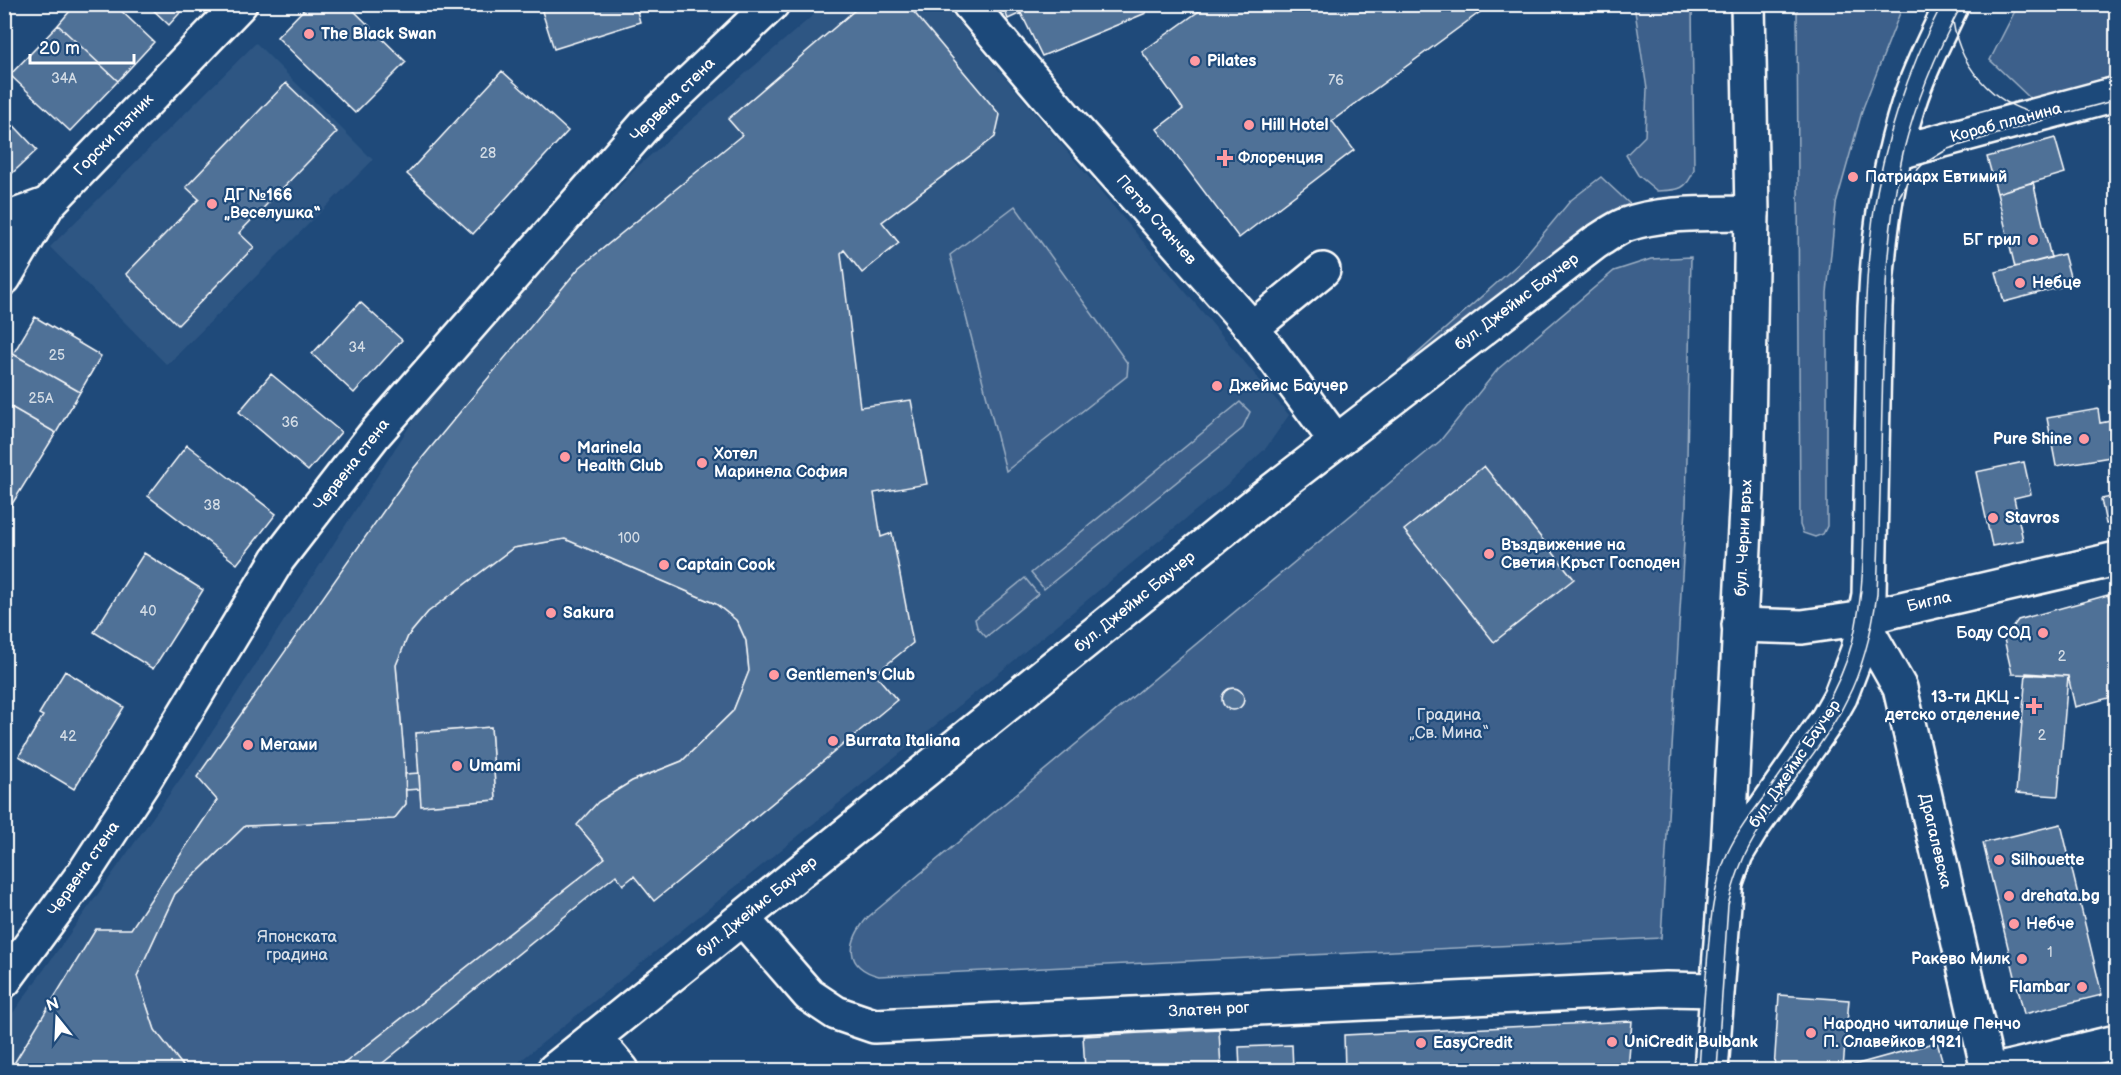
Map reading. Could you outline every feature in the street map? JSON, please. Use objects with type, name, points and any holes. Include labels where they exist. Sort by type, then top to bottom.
[{"type":"street","name":"Горски пътник","points":[[4,278],[48,204],[240,4]]},
{"type":"street","name":"Червена стена","points":[[4,981],[86,870],[144,782],[278,559],[374,435],[645,125],[772,4]]},
{"type":"street","name":"Петър Станчев","points":[[969,4],[1252,328],[1336,441]]},
{"type":"street","name":"бул. Черни връх","points":[[1711,1071],[1728,853],[1747,490],[1752,213],[1749,4]]},
{"type":"street","name":"бул. Джеймс Баучер","points":[[1724,886],[1736,854],[1753,826],[1827,720],[1840,697],[1858,650],[1866,617],[1870,573],[1877,264],[1883,211],[1895,153],[1910,101],[1930,50],[1952,4]]},
{"type":"street","name":"Кораб планина","points":[[1895,153],[2116,94]]},
{"type":"street","points":[[4,220],[48,204]]},
{"type":"street","name":"бул. Джеймс Баучер","points":[[554,1071],[1249,509],[1596,242],[1624,226],[1648,219],[1752,213]]},
{"type":"street","points":[[1252,328],[1323,270]]},
{"type":"street","name":"Бигла","points":[[1739,625],[1802,627],[1866,617],[2116,559]]},
{"type":"street","name":"Драгалевска","points":[[1866,617],[1870,635],[1900,688],[1988,1071]]},
{"type":"street","name":"Златен рог","points":[[743,919],[809,995],[836,1013],[874,1026],[1666,989],[1717,990]]},
{"type":"street","points":[[594,1037],[622,1071]]},
{"type":"street","points":[[1999,1071],[2116,1042]]},
{"type":"shaded area","points":[[825,5],[944,5],[1289,415],[1266,448],[1229,483],[954,710],[509,1070],[5,1070],[5,1024],[196,757],[429,396],[638,166]]},
{"type":"shaded area","name":"ДГ №166 „Веселушка“","points":[[256,43],[373,160],[167,365],[50,247]]},
{"type":"green space","points":[[1634,5],[1692,5],[1694,170],[1688,182],[1676,189],[1657,191],[1638,175],[1626,155],[1645,136],[1647,89]]},
{"type":"green space","points":[[1797,5],[1903,5],[1863,108],[1836,204],[1827,293],[1827,526],[1823,534],[1815,537],[1803,533],[1800,525]]},
{"type":"green space","points":[[2018,5],[2116,5],[2116,75],[2032,100],[1990,60]]},
{"type":"green space","points":[[1601,177],[1634,208],[1578,235],[1411,369],[1407,367],[1409,361],[1518,264],[1571,200]]},
{"type":"green space","points":[[1015,206],[1128,364],[1127,376],[1006,471],[950,255]]},
{"type":"green space","name":"Градина „Св. Мина“","points":[[1691,257],[1686,507],[1661,938],[879,976],[859,966],[854,960],[853,944],[867,918],[1440,441],[1498,369],[1614,271],[1651,259]]},
{"type":"green space","points":[[1240,402],[1250,412],[1242,429],[1044,589],[1031,573]]},
{"type":"green space","name":"Японската градина","points":[[565,539],[716,604],[736,620],[746,641],[749,671],[733,711],[682,761],[632,781],[598,802],[578,825],[605,858],[336,1070],[186,1070],[155,1030],[137,976],[175,894],[245,826],[394,819],[406,804],[396,665],[408,636],[428,612],[513,548]],"holes":[[[491,727],[496,800],[421,806],[416,733]]]},
{"type":"green space","points":[[1025,578],[1038,594],[986,637],[977,627],[975,619]]},
{"type":"building","points":[[76,4],[114,4],[154,42],[118,81],[58,25]]},
{"type":"building","points":[[147,4],[188,4],[169,25]]},
{"type":"building","points":[[309,4],[347,4],[406,62],[355,113],[277,37]]},
{"type":"building","points":[[635,4],[640,22],[554,49],[540,5]]},
{"type":"building","points":[[862,4],[907,4],[1000,115],[995,137],[882,222],[899,243],[862,273],[844,250],[841,253],[860,407],[911,400],[927,484],[874,493],[881,537],[892,533],[913,643],[875,674],[897,700],[654,901],[634,876],[623,885],[616,875],[374,1070],[336,1070],[605,858],[577,825],[598,802],[632,781],[682,761],[733,711],[749,671],[746,641],[739,625],[716,604],[565,539],[513,548],[428,612],[408,636],[396,665],[406,804],[394,819],[245,826],[175,894],[137,976],[155,1030],[186,1070],[10,1070],[96,929],[131,929],[217,800],[197,777],[413,469],[579,268],[742,135],[728,119]]},
{"type":"building","points":[[1002,4],[1143,4],[1146,13],[1042,56],[1021,13],[1008,19]]},
{"type":"building","name":"Hill Hotel","points":[[1209,4],[1491,4],[1332,121],[1354,150],[1239,238],[1157,129],[1183,109],[1142,52]]},
{"type":"building","points":[[58,25],[118,81],[70,131],[10,75]]},
{"type":"building","points":[[502,71],[568,131],[473,234],[407,174]]},
{"type":"building","points":[[286,83],[337,132],[239,233],[254,247],[178,325],[126,274],[199,199],[186,187]]},
{"type":"building","points":[[4,115],[37,150],[4,181]]},
{"type":"building","points":[[2055,138],[2065,173],[1997,193],[1987,157]]},
{"type":"building","points":[[2033,182],[2051,258],[2015,267],[1997,193]]},
{"type":"building","points":[[2064,254],[2072,284],[2004,302],[1996,272]]},
{"type":"building","points":[[360,302],[402,340],[354,393],[312,354]]},
{"type":"building","points":[[35,317],[101,356],[80,392],[13,354]]},
{"type":"building","points":[[13,354],[80,392],[56,433],[4,403],[4,368]]},
{"type":"building","points":[[271,374],[341,432],[308,471],[239,412]]},
{"type":"building","points":[[4,403],[56,433],[4,517]]},
{"type":"building","name":"Pure Shine","points":[[2098,409],[2100,423],[2116,420],[2116,456],[2056,466],[2047,418]]},
{"type":"building","points":[[187,445],[276,514],[237,564],[148,496]]},
{"type":"building","points":[[2024,462],[2031,494],[2014,498],[2023,540],[1992,546],[1976,472]]},
{"type":"building","name":"Въздвижение на Светия Кръст Господен","points":[[1484,466],[1574,579],[1494,642],[1404,530]]},
{"type":"building","points":[[2116,496],[2116,523],[2106,524],[2101,499]]},
{"type":"building","points":[[144,553],[203,590],[153,669],[94,632]]},
{"type":"building","points":[[2116,593],[2116,629],[2108,595]]},
{"type":"building","points":[[2108,595],[2116,629],[2116,696],[2075,707],[2068,676],[2012,674],[2004,639],[2018,620]]},
{"type":"building","points":[[65,671],[124,707],[74,789],[19,756],[43,716],[39,714]]},
{"type":"building","points":[[2026,673],[2068,676],[2058,796],[2016,793]]},
{"type":"building","points":[[1233,688],[1241,691],[1244,699],[1241,707],[1233,710],[1225,707],[1222,699],[1225,691]]},
{"type":"building","points":[[491,727],[496,800],[421,806],[416,733]]},
{"type":"building","points":[[419,773],[420,789],[406,790],[405,774]]},
{"type":"building","points":[[2061,824],[2102,995],[2024,1014],[1983,843]]},
{"type":"building","points":[[2116,832],[2116,860],[2110,833]]},
{"type":"building","name":"Народно читалище Пенчо П. Славейков 1921","points":[[1779,995],[1849,1000],[1843,1068],[1774,1070]]},
{"type":"building","points":[[1632,1021],[1628,1070],[1345,1070],[1344,1035]]},
{"type":"building","points":[[1219,1029],[1221,1070],[1085,1070],[1083,1036]]},
{"type":"building","points":[[1937,1042],[1945,1070],[1835,1070],[1843,1068]]},
{"type":"building","points":[[1292,1045],[1293,1070],[1240,1070],[1239,1047]]},
{"type":"tram line","points":[[1699,1070],[1711,922],[1715,895],[1727,854],[1741,828],[1818,719],[1838,682],[1852,643],[1862,576],[1864,371],[1869,248],[1873,217],[1883,162],[1898,107],[1918,54],[1942,4]]},
{"type":"tram line","points":[[1717,1070],[1728,905],[1737,875],[1755,836],[1836,720],[1858,674],[1870,634],[1877,594],[1885,312],[1893,206],[1903,153],[1914,114],[1936,58],[1962,4]]},
{"type":"tram line","points":[[1953,21],[1964,57],[1987,87],[2017,107],[2035,113],[2054,115]]},
{"type":"tram line","points":[[1899,197],[1910,178],[1922,165],[1948,149],[2116,100]]},
{"type":"place","name":"The Black Swan","points":[[309,34]]},
{"type":"place","name":"Pilates","points":[[1195,61]]},
{"type":"place","name":"Hill Hotel","points":[[1249,125]]},
{"type":"place","name":"Флоренция","points":[[1225,158]]},
{"type":"place","name":"Патриарх Евтимий","points":[[1853,177]]},
{"type":"place","name":"ДГ №166 „Веселушка“","points":[[212,204]]},
{"type":"place","name":"БГ грил","points":[[2033,240]]},
{"type":"place","name":"Небце","points":[[2020,283]]},
{"type":"place","name":"Джеймс Баучер","points":[[1217,386]]},
{"type":"place","name":"Pure Shine","points":[[2084,439]]},
{"type":"place","name":"Marinela Health Club","points":[[565,457]]},
{"type":"place","name":"Хотел Маринела София","points":[[702,463]]},
{"type":"place","name":"Stavros","points":[[1993,518]]},
{"type":"place","name":"Въздвижение на Светия Кръст Господен","points":[[1489,554]]},
{"type":"place","name":"Captain Cook","points":[[664,565]]},
{"type":"place","name":"Sakura","points":[[551,613]]},
{"type":"place","name":"Боду СОД","points":[[2043,633]]},
{"type":"place","name":"Gentlemen's Club","points":[[774,675]]},
{"type":"place","name":"13-ти ДКЦ - детско отделение","points":[[2034,706]]},
{"type":"place","name":"Burrata Italiana","points":[[833,741]]},
{"type":"place","name":"Мегами","points":[[248,745]]},
{"type":"place","name":"Umami","points":[[457,766]]},
{"type":"place","name":"Silhouette","points":[[1999,860]]},
{"type":"place","name":"drehata.bg","points":[[2009,896]]},
{"type":"place","name":"Небче","points":[[2014,924]]},
{"type":"place","name":"Ракево Милк","points":[[2022,959]]},
{"type":"place","name":"Flambar","points":[[2082,987]]},
{"type":"place","name":"Народно читалище Пенчо П. Славейков 1921","points":[[1811,1033]]},
{"type":"place","name":"UniCredit Bulbank","points":[[1612,1042]]},
{"type":"place","name":"EasyCredit","points":[[1421,1043]]}]
